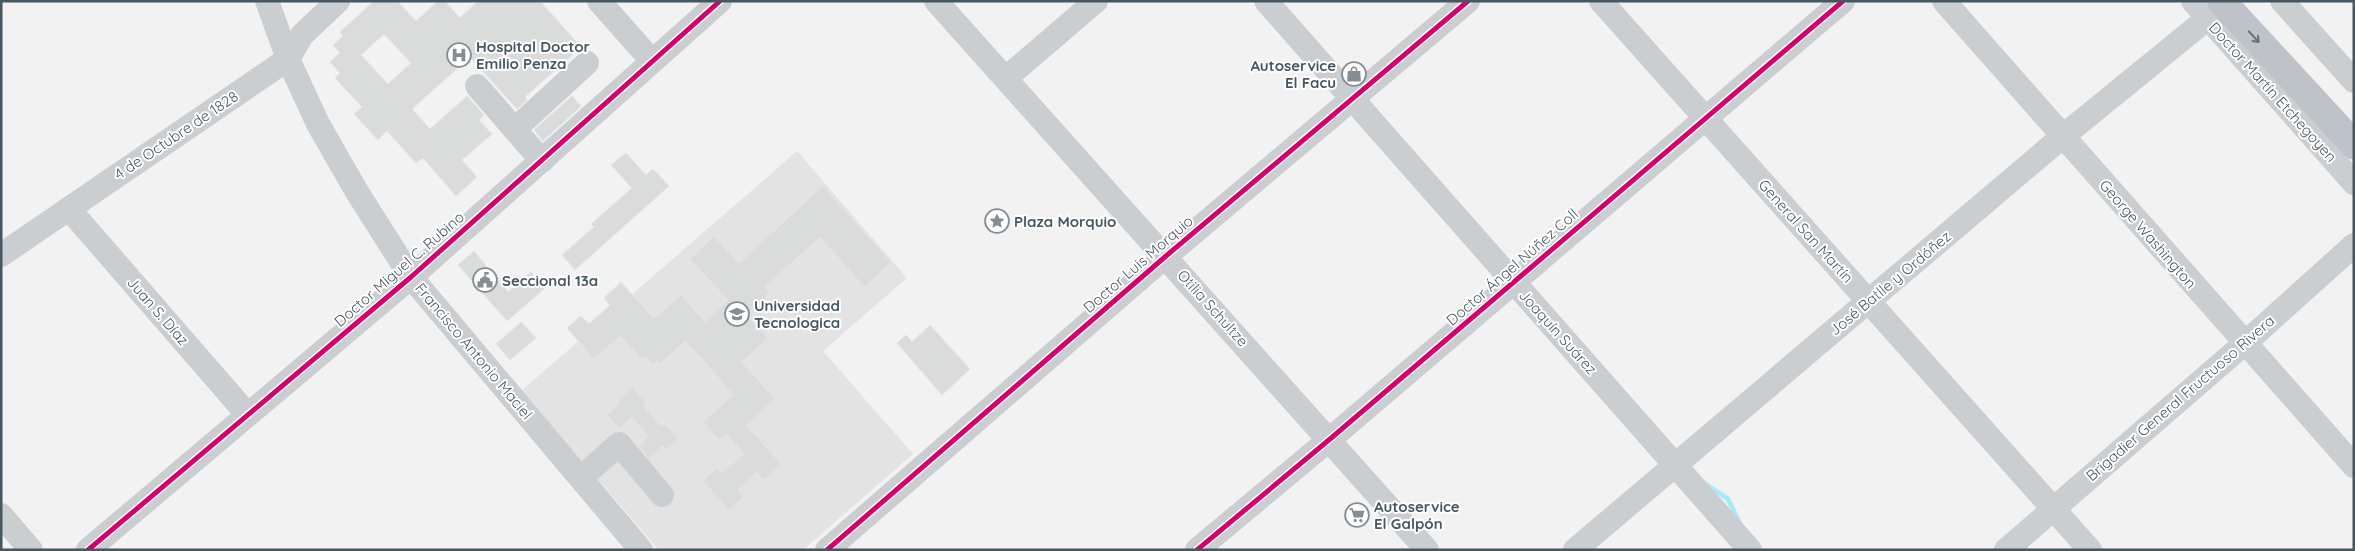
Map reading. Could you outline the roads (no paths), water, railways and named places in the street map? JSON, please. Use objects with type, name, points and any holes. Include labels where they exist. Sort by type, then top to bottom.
[{"type":"highway","points":[[2246,1],[2354,118]]},
{"type":"highway","points":[[2207,7],[2354,145]]},
{"type":"street","name":"Francisco Antonio Maciel","points":[[267,1],[288,60],[318,124],[357,192],[411,277],[641,550]]},
{"type":"street","name":"4 de Octubre de 1828","points":[[1,255],[288,60],[302,35],[338,1]]},
{"type":"street","points":[[599,1],[652,60]]},
{"type":"street","name":"Doctor Miguel C. Rubino","points":[[88,550],[411,277],[720,1]]},
{"type":"street","name":"Otilia Schultze","points":[[936,1],[1330,439],[1427,550]]},
{"type":"street","points":[[1006,78],[1096,1]]},
{"type":"street","name":"Joaquín Suárez","points":[[1266,1],[1750,550]]},
{"type":"street","name":"Doctor Luis Morquio","points":[[827,550],[1166,256],[1468,1]]},
{"type":"street","name":"General San Martín","points":[[1600,1],[2090,550]]},
{"type":"street","name":"Doctor Ángel Núñez Coll","points":[[1197,550],[1330,439],[1843,1]]},
{"type":"street","name":"George Washington","points":[[1944,1],[2244,344],[2354,466]]},
{"type":"street","points":[[2282,1],[2354,81]]},
{"type":"street","name":"José Batlle y Ordóñez","points":[[1575,550],[2062,137],[2207,7]]},
{"type":"street","name":"Doctor Martín Etchegoyen","points":[[2207,7],[2354,182]]},
{"type":"street","points":[[515,129],[587,63]]},
{"type":"street","points":[[477,86],[542,161]]},
{"type":"street","name":"Juan S. Díaz","points":[[69,209],[247,414]]},
{"type":"street","name":"Brigadier General Fructuoso Rivera","points":[[2006,550],[2244,344],[2354,245]]},
{"type":"street","points":[[581,478],[619,444],[662,494]]},
{"type":"street","points":[[1,515],[31,550]]},
{"type":"waterway","points":[[1704,483],[1728,499],[1739,522]]},
{"type":"place","name":"Hospital Doctor Emilio Penza","points":[[459,55]]},
{"type":"place","name":"Autoservice El Facu","points":[[1354,74]]},
{"type":"place","name":"Plaza Morquio","points":[[997,221]]},
{"type":"place","name":"Seccional 13a","points":[[485,280]]},
{"type":"place","name":"Universidad Tecnologica","points":[[737,314]]},
{"type":"place","name":"Autoservice El Galpón","points":[[1357,515]]}]
